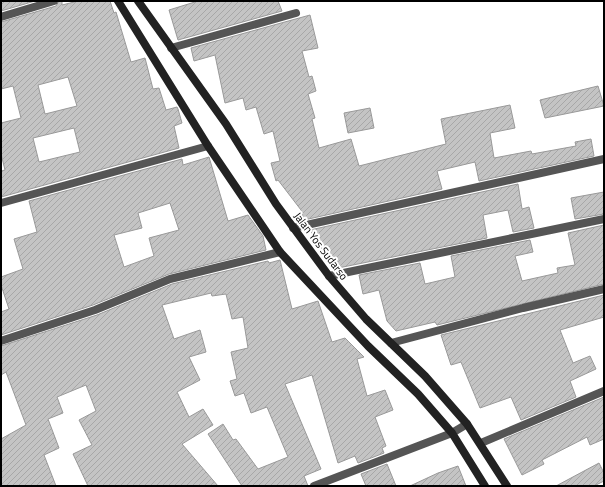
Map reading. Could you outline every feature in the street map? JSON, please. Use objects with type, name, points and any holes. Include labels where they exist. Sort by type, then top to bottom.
[{"type":"main road","points":[[118,1],[208,146],[280,252],[368,346],[418,394],[452,433],[485,486]]},
{"type":"main road","name":"Jalan Yos Sudarso","points":[[138,1],[170,48],[226,124],[293,228],[329,276],[366,319],[424,376],[467,424],[507,486]]},
{"type":"street","points":[[1,17],[54,1]]},
{"type":"street","points":[[170,48],[296,13]]},
{"type":"street","points":[[1,203],[208,146]]},
{"type":"street","points":[[293,228],[604,159]]},
{"type":"street","points":[[329,276],[604,219]]},
{"type":"street","points":[[1,341],[94,310],[170,279],[280,252]]},
{"type":"street","points":[[391,343],[523,308],[604,289]]},
{"type":"street","points":[[480,443],[604,391]]},
{"type":"street","points":[[314,486],[452,433],[467,424]]},
{"type":"building","points":[[1,1],[35,1],[1,11]]},
{"type":"building","points":[[59,1],[62,1],[62,5],[78,1],[110,1],[114,13],[116,12],[131,62],[145,58],[153,89],[159,88],[166,110],[177,107],[178,109],[182,123],[174,126],[179,148],[1,197],[1,171],[5,170],[1,154],[1,123],[21,118],[13,86],[1,89],[1,22],[56,6]],"holes":[[[68,77],[77,106],[45,114],[38,85]],[[74,128],[80,152],[39,162],[33,138]]]},
{"type":"building","points":[[198,1],[278,1],[282,11],[178,40],[169,10]]},
{"type":"building","points":[[310,15],[318,48],[302,51],[309,77],[312,76],[316,91],[308,94],[315,118],[312,119],[319,148],[351,139],[359,166],[446,144],[441,119],[510,105],[515,128],[490,133],[494,158],[531,151],[532,154],[576,146],[575,142],[591,139],[594,156],[479,181],[475,162],[437,171],[442,189],[304,220],[301,210],[278,180],[276,181],[271,163],[280,161],[273,131],[264,134],[256,107],[246,110],[243,98],[225,103],[215,55],[194,61],[191,48]]},
{"type":"building","points":[[598,86],[604,106],[545,118],[540,100]]},
{"type":"building","points":[[370,108],[374,128],[348,133],[344,113]]},
{"type":"building","points":[[209,157],[228,221],[248,215],[263,236],[266,250],[169,274],[93,305],[1,335],[1,312],[9,309],[1,285],[1,277],[23,269],[14,239],[37,232],[29,201],[182,159],[183,165]],"holes":[[[170,203],[179,230],[149,238],[154,256],[124,267],[114,235],[142,228],[138,213]]]},
{"type":"building","points":[[518,184],[522,209],[529,207],[534,228],[513,232],[508,210],[483,215],[487,238],[338,268],[326,248],[322,249],[310,230]]},
{"type":"building","points":[[604,192],[604,214],[575,219],[571,198]]},
{"type":"building","points":[[604,225],[604,284],[437,325],[435,322],[396,331],[387,321],[379,290],[363,294],[359,275],[420,263],[425,284],[455,277],[451,256],[530,240],[533,252],[515,256],[522,281],[558,273],[557,268],[575,265],[568,233]]},
{"type":"building","points":[[280,260],[292,309],[318,301],[332,342],[345,338],[364,357],[357,359],[367,396],[385,390],[393,410],[375,417],[386,446],[382,448],[384,453],[358,463],[355,456],[338,463],[312,375],[285,384],[321,469],[304,476],[308,486],[242,486],[208,434],[223,424],[233,440],[236,439],[258,469],[288,457],[267,407],[251,413],[244,393],[235,396],[230,381],[237,379],[231,352],[248,348],[243,317],[232,319],[226,294],[212,296],[211,293],[162,305],[174,339],[200,330],[206,352],[189,357],[200,380],[177,392],[189,417],[203,409],[213,425],[182,444],[218,486],[88,486],[73,454],[92,445],[79,420],[96,411],[86,385],[57,397],[63,413],[48,419],[59,448],[44,455],[56,486],[1,486],[1,439],[26,425],[6,372],[1,375],[1,346],[97,315],[172,284],[268,261],[269,263]]},
{"type":"building","points":[[604,295],[604,317],[560,330],[573,363],[590,356],[596,369],[570,381],[576,397],[521,420],[511,397],[480,408],[461,362],[451,365],[441,335]]},
{"type":"building","points":[[604,397],[604,439],[590,445],[587,437],[542,460],[544,464],[522,475],[504,439]]},
{"type":"building","points":[[599,463],[604,473],[604,481],[594,486],[556,486]]},
{"type":"building","points":[[387,464],[396,486],[366,486],[361,474]]},
{"type":"building","points":[[458,466],[466,486],[410,486],[438,473]]}]
